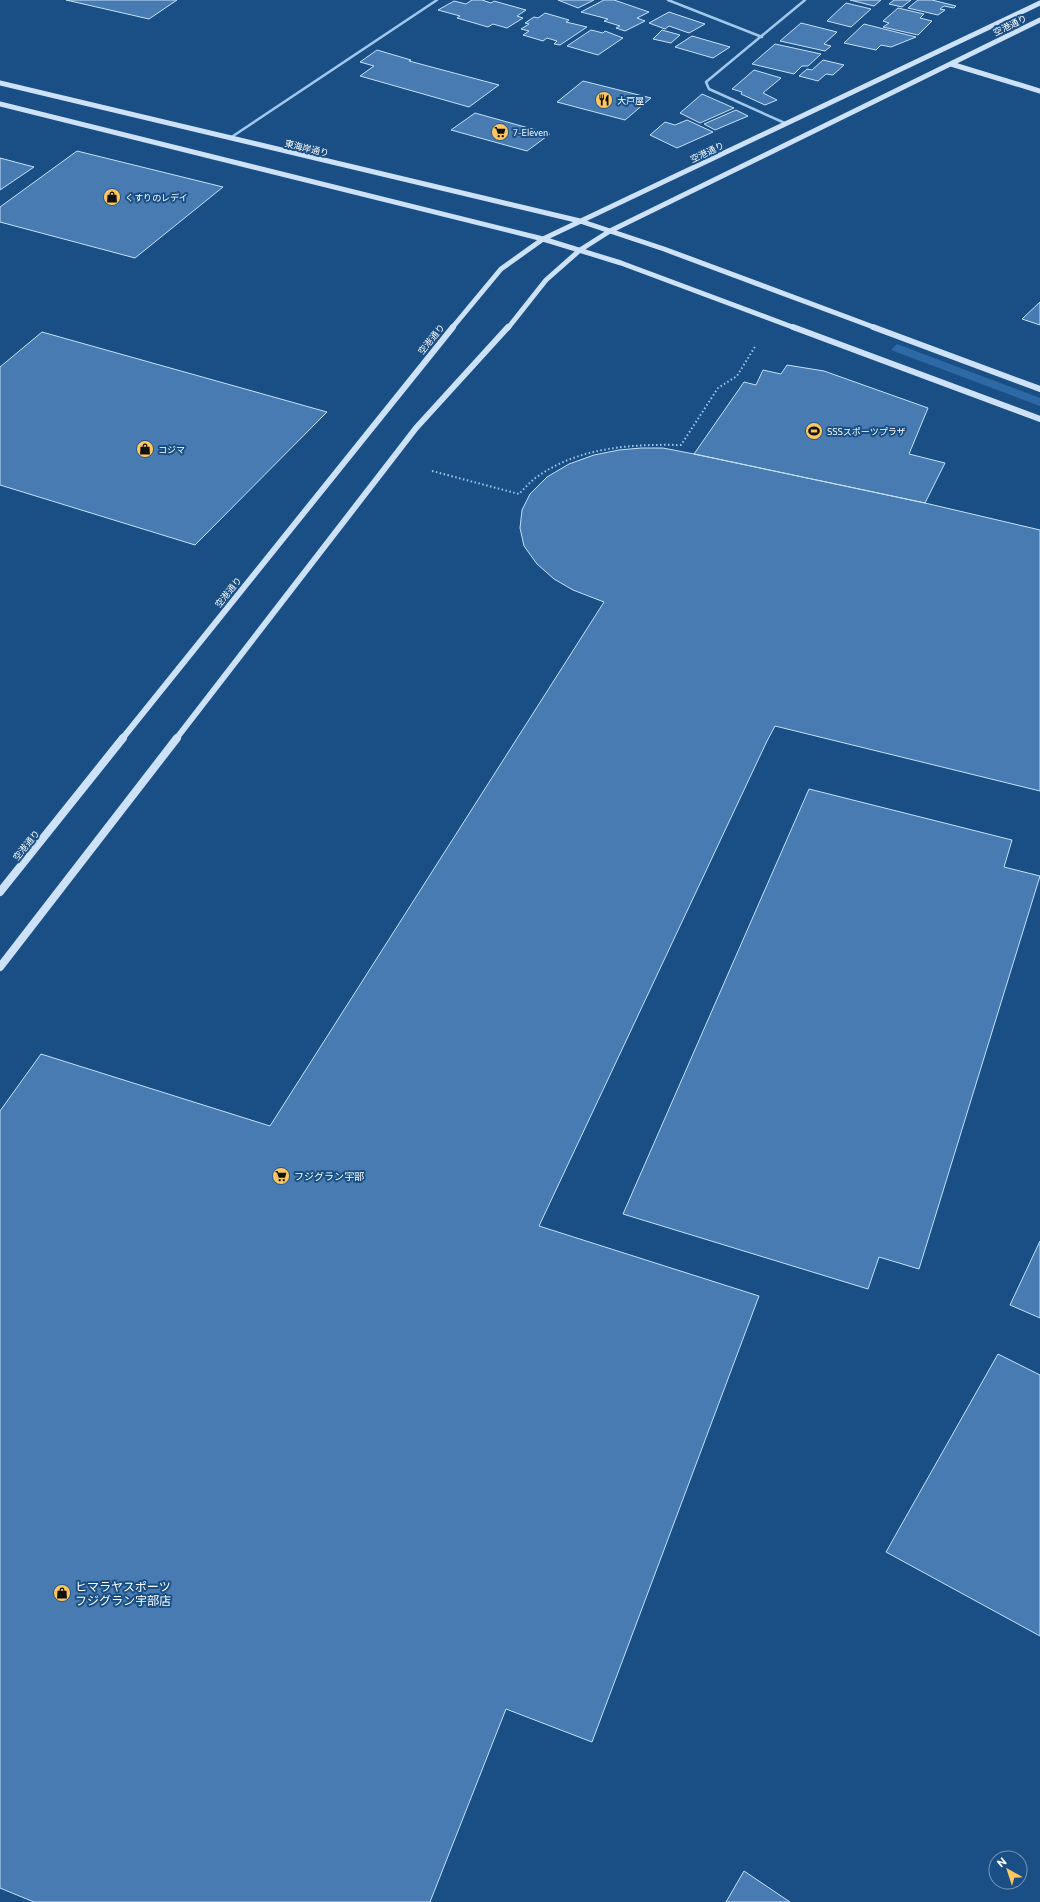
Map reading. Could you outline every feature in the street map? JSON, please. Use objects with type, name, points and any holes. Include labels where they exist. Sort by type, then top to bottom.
[{"type":"street","points":[[230,138],[437,0]]},
{"type":"street","points":[[668,0],[762,37]]},
{"type":"street","points":[[787,124],[709,89],[706,82],[805,0]]},
{"type":"street","name":"空港通り","points":[[0,892],[378,418],[501,269],[521,253],[543,239],[1040,3]]},
{"type":"street","name":"空港通り","points":[[0,967],[416,428],[497,341],[546,280],[580,250],[610,231],[1040,20]]},
{"type":"street","points":[[951,64],[1040,91]]},
{"type":"street","name":"東海岸通り","points":[[0,83],[580,221],[664,249],[1040,389]]},
{"type":"street","points":[[0,104],[543,239],[580,250],[626,265],[1040,419]]},
{"type":"path","points":[[432,471],[519,494],[536,477],[560,463],[582,454],[611,447],[644,444],[681,445],[718,388],[737,376],[759,340]]},
{"type":"shaded area","points":[[897,344],[1040,398],[1040,406],[891,350]]},
{"type":"building","points":[[66,0],[177,0],[149,19]]},
{"type":"building","points":[[472,0],[482,0],[491,3],[494,1],[526,10],[517,16],[523,18],[507,28],[493,24],[488,27],[457,18],[460,16],[438,10],[454,1],[466,4]]},
{"type":"building","points":[[558,0],[594,0],[578,8]]},
{"type":"building","points":[[604,0],[614,0],[649,12],[637,18],[645,21],[625,31],[616,28],[620,26],[604,21],[608,19],[581,12]]},
{"type":"building","points":[[850,0],[881,0],[874,6]]},
{"type":"building","points":[[894,0],[911,0],[902,7],[889,4]]},
{"type":"building","points":[[918,0],[932,0],[956,6],[954,8],[944,6],[940,9],[945,10],[938,15],[908,8]]},
{"type":"building","points":[[846,3],[871,9],[851,27],[827,21]]},
{"type":"building","points":[[898,8],[924,14],[920,18],[932,21],[918,35],[883,27],[889,23],[883,21]]},
{"type":"building","points":[[669,12],[705,24],[689,33],[669,26],[665,29],[649,23]]},
{"type":"building","points":[[545,13],[569,20],[566,22],[587,27],[560,45],[554,44],[557,41],[547,38],[543,41],[523,35],[529,31],[521,29],[529,24],[525,23],[534,17],[538,18]]},
{"type":"building","points":[[801,23],[837,32],[824,44],[831,46],[825,51],[780,41]]},
{"type":"building","points":[[864,24],[916,37],[891,47],[881,45],[876,50],[844,43]]},
{"type":"building","points":[[591,30],[603,33],[605,31],[623,38],[598,55],[567,46]]},
{"type":"building","points":[[662,30],[680,35],[671,43],[653,39]]},
{"type":"building","points":[[692,36],[730,47],[713,58],[675,47]]},
{"type":"building","points":[[775,44],[821,54],[808,66],[802,66],[794,74],[752,64]]},
{"type":"building","points":[[377,50],[411,60],[409,61],[499,85],[469,107],[360,76],[374,66],[360,62]]},
{"type":"building","points":[[823,60],[844,65],[833,75],[826,74],[818,81],[799,76],[807,69],[812,70]]},
{"type":"building","points":[[754,70],[781,78],[763,93],[777,100],[765,105],[741,94],[742,92],[732,89]]},
{"type":"building","name":"大戸屋","points":[[583,81],[651,98],[625,120],[557,102]]},
{"type":"building","points":[[702,94],[734,108],[700,123],[680,113]]},
{"type":"building","points":[[736,110],[748,116],[715,130],[704,124]]},
{"type":"building","name":"7-Eleven","points":[[475,113],[550,134],[527,151],[451,130]]},
{"type":"building","points":[[687,120],[713,132],[677,148],[650,135],[665,122],[675,125]]},
{"type":"building","name":"くすりのレデイ","points":[[77,151],[223,187],[135,258],[0,222],[0,207]]},
{"type":"building","points":[[0,158],[34,167],[0,190]]},
{"type":"building","points":[[1040,302],[1040,325],[1022,319]]},
{"type":"building","name":"コジマ","points":[[42,332],[327,412],[195,545],[0,485],[0,367]]},
{"type":"building","name":"SSSスポーツプラザ","points":[[787,365],[824,371],[928,408],[909,454],[945,463],[925,503],[694,454],[744,382],[756,385],[763,370],[781,374]]},
{"type":"building","name":"フジグラン宇部","points":[[663,448],[694,454],[925,503],[1040,530],[1040,791],[775,726],[767,741],[539,1226],[759,1296],[592,1742],[506,1709],[430,1902],[34,1902],[0,1888],[0,1111],[41,1054],[270,1126],[604,602],[573,590],[554,579],[537,564],[524,546],[520,528],[522,510],[530,494],[547,477],[569,464],[594,455],[619,450]]},
{"type":"building","points":[[809,789],[1012,840],[1004,867],[1040,876],[919,1269],[879,1257],[868,1289],[623,1214]]},
{"type":"building","points":[[1040,1241],[1040,1318],[1010,1305]]},
{"type":"building","points":[[998,1354],[1040,1375],[1040,1636],[886,1552]]},
{"type":"building","points":[[744,1871],[790,1902],[726,1902]]},
{"type":"place","name":"大戸屋","points":[[604,100]]},
{"type":"place","name":"7-Eleven","points":[[500,132]]},
{"type":"place","name":"くすりのレデイ","points":[[112,197]]},
{"type":"place","name":"SSSスポーツプラザ","points":[[814,431]]},
{"type":"place","name":"コジマ","points":[[145,449]]},
{"type":"place","name":"フジグラン宇部","points":[[281,1176]]},
{"type":"place","name":"ヒマラヤスポーツ フジグラン宇部店","points":[[62,1593]]}]
